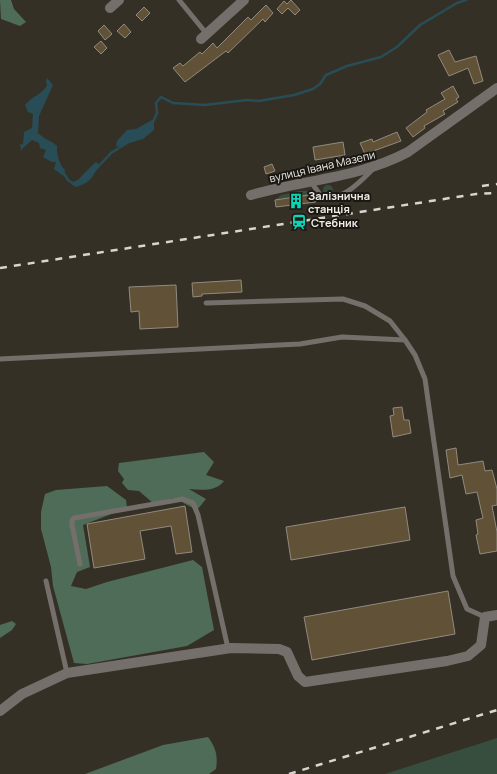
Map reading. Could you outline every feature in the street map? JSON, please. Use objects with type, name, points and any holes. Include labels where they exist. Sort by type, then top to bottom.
[{"type":"street","points":[[110,8],[118,0]]},
{"type":"street","points":[[204,36],[244,0]]},
{"type":"street","name":"вулиця Івана Мазепи","points":[[251,195],[376,166],[408,152],[497,88]]},
{"type":"street","points":[[0,711],[22,694],[67,673],[232,648],[279,649],[286,652],[298,676],[305,682],[320,681],[447,661],[468,656],[481,645],[485,617],[497,615]]},
{"type":"lane","points":[[179,0],[204,36]]},
{"type":"lane","points":[[311,182],[321,196],[332,198],[358,184],[376,166]]},
{"type":"lane","points":[[206,303],[343,299],[365,306],[390,321],[415,355],[425,379],[453,576],[467,609],[485,617]]},
{"type":"lane","points":[[0,358],[300,344],[342,337],[405,340]]},
{"type":"lane","points":[[80,564],[72,525],[72,520],[74,518],[183,499],[193,503],[198,515],[227,644],[232,648]]},
{"type":"lane","points":[[46,581],[67,673]]},
{"type":"green space","points":[[0,0],[11,0],[14,9],[26,22],[20,26],[1,19]]},
{"type":"green space","points":[[328,185],[333,190],[328,195],[323,190]]},
{"type":"green space","points":[[308,191],[315,194],[275,200],[281,195]]},
{"type":"green space","points":[[204,452],[214,462],[206,475],[224,481],[212,489],[189,489],[206,499],[197,510],[174,498],[153,503],[139,491],[128,490],[122,483],[124,479],[118,471],[119,463]]},
{"type":"green space","points":[[107,486],[126,500],[127,508],[83,525],[90,567],[77,572],[71,586],[86,589],[107,582],[193,560],[202,567],[214,630],[187,646],[87,664],[74,663],[53,586],[51,567],[41,529],[41,512],[45,494],[56,490]]},
{"type":"green space","points":[[12,621],[16,624],[12,630],[0,638],[0,625]]},
{"type":"green space","points":[[208,737],[215,749],[217,760],[216,769],[209,774],[85,774],[163,745]]},
{"type":"green space","points":[[497,738],[497,774],[385,774]]},
{"type":"water","points":[[47,78],[53,85],[39,116],[38,133],[57,146],[59,159],[65,170],[63,176],[54,169],[56,162],[52,162],[43,157],[46,150],[40,148],[39,143],[32,140],[20,151],[21,147],[19,145],[23,144],[24,132],[32,128],[33,114],[28,112],[25,105],[45,88],[47,85]]},
{"type":"water","points":[[154,119],[154,130],[143,139],[116,147],[117,141],[127,130],[136,129]]},
{"type":"water","points":[[96,162],[100,165],[86,183],[76,187],[71,184],[79,179]]},
{"type":"building","points":[[291,0],[300,10],[295,15],[288,8],[282,14],[277,9],[284,1],[287,4]]},
{"type":"building","points":[[266,5],[273,13],[265,22],[263,19],[228,53],[226,51],[185,82],[173,68],[180,63],[183,66],[200,52],[202,54],[213,43],[217,48],[248,17],[251,20]]},
{"type":"building","points":[[144,7],[150,13],[142,21],[136,15]]},
{"type":"building","points":[[124,24],[131,32],[125,38],[117,31]]},
{"type":"building","points":[[104,25],[112,34],[105,40],[98,31]]},
{"type":"building","points":[[101,41],[107,48],[101,54],[94,47]]},
{"type":"building","points":[[449,50],[455,62],[476,56],[483,81],[474,84],[468,68],[449,76],[438,55]]},
{"type":"building","points":[[453,86],[459,97],[456,99],[458,102],[443,111],[445,114],[424,126],[425,128],[413,137],[406,128],[427,112],[426,110],[445,99],[441,93]]},
{"type":"building","points":[[397,132],[401,141],[365,154],[360,143],[372,139],[373,142]]},
{"type":"building","points":[[343,142],[345,155],[315,160],[313,147]]},
{"type":"building","points":[[272,164],[275,171],[266,174],[264,167]]},
{"type":"building","name":"Залізнична станція","points":[[315,194],[316,202],[276,207],[275,200]]},
{"type":"building","points":[[241,280],[242,292],[202,294],[202,296],[193,297],[192,283]]},
{"type":"building","points":[[176,285],[178,327],[140,329],[139,311],[131,312],[129,287]]},
{"type":"building","points":[[402,407],[404,420],[409,420],[411,433],[393,437],[390,416],[394,415],[393,408]]},
{"type":"building","points":[[456,448],[458,465],[483,461],[485,471],[492,470],[497,489],[497,505],[492,506],[497,532],[497,551],[480,554],[476,535],[478,534],[476,520],[483,518],[477,492],[466,494],[462,475],[450,478],[446,450]]},
{"type":"building","points":[[185,506],[192,552],[176,554],[171,526],[140,531],[145,559],[94,568],[87,524]]},
{"type":"building","points":[[405,507],[410,540],[291,560],[286,527]]},
{"type":"building","points":[[448,591],[455,634],[312,660],[304,617]]},
{"type":"waterway","points":[[153,122],[157,113],[156,103],[161,97],[173,103],[205,105],[247,100],[259,101],[294,95],[313,89],[320,84],[326,75],[347,66],[381,57],[397,47],[420,25],[457,3],[466,0]]},
{"type":"waterway","points":[[97,168],[111,153],[127,143]]},
{"type":"waterway","points":[[63,172],[68,180],[74,184]]},
{"type":"railway","points":[[482,186],[497,184]]},
{"type":"railway","points":[[0,268],[476,194],[497,193]]},
{"type":"railway","points":[[289,774],[497,710]]},
{"type":"place","name":"Залізнична станція","points":[[296,201]]},
{"type":"place","name":"Стебник","points":[[299,222]]}]
